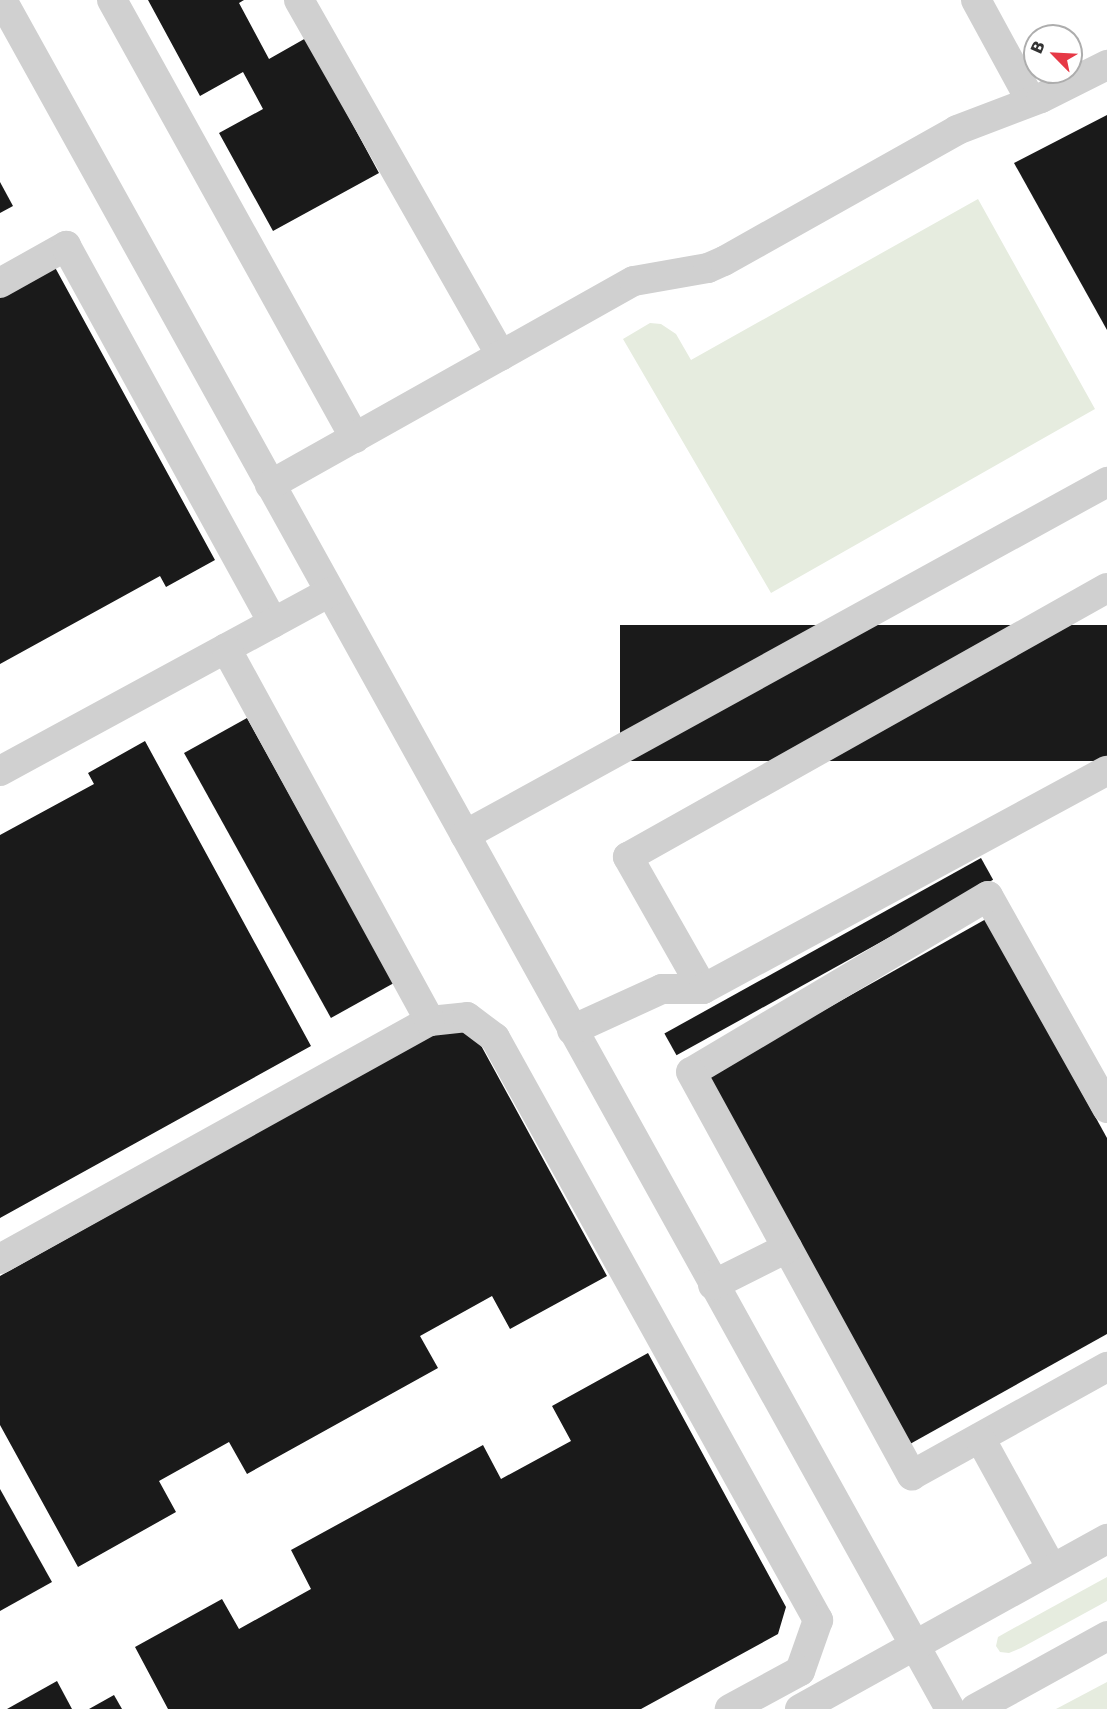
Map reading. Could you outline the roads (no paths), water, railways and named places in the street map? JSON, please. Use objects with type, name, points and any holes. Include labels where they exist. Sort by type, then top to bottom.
[{"type":"street","points":[[3,0],[950,1709]]},
{"type":"street","points":[[112,0],[355,438]]},
{"type":"street","points":[[299,0],[501,356]]},
{"type":"street","points":[[975,0],[1031,101]]},
{"type":"street","points":[[270,485],[634,281],[708,268],[724,261],[957,130],[1031,101],[1107,65]]},
{"type":"street","points":[[0,283],[66,246],[273,623]]},
{"type":"street","points":[[465,835],[1107,482]]},
{"type":"street","points":[[703,989],[628,857],[1107,588]]},
{"type":"street","points":[[0,771],[330,592]]},
{"type":"street","points":[[226,648],[430,1021]]},
{"type":"street","points":[[572,1030],[662,989],[703,989],[1107,771]]},
{"type":"street","points":[[1107,1108],[988,896],[691,1072],[912,1475],[1107,1367]]},
{"type":"street","points":[[0,1259],[430,1021],[467,1017],[495,1038],[818,1620],[800,1671],[730,1709]]},
{"type":"street","points":[[714,1285],[787,1248]]},
{"type":"street","points":[[980,1438],[1052,1569]]},
{"type":"street","points":[[800,1709],[1107,1539]]},
{"type":"street","points":[[975,1709],[1107,1636]]}]
